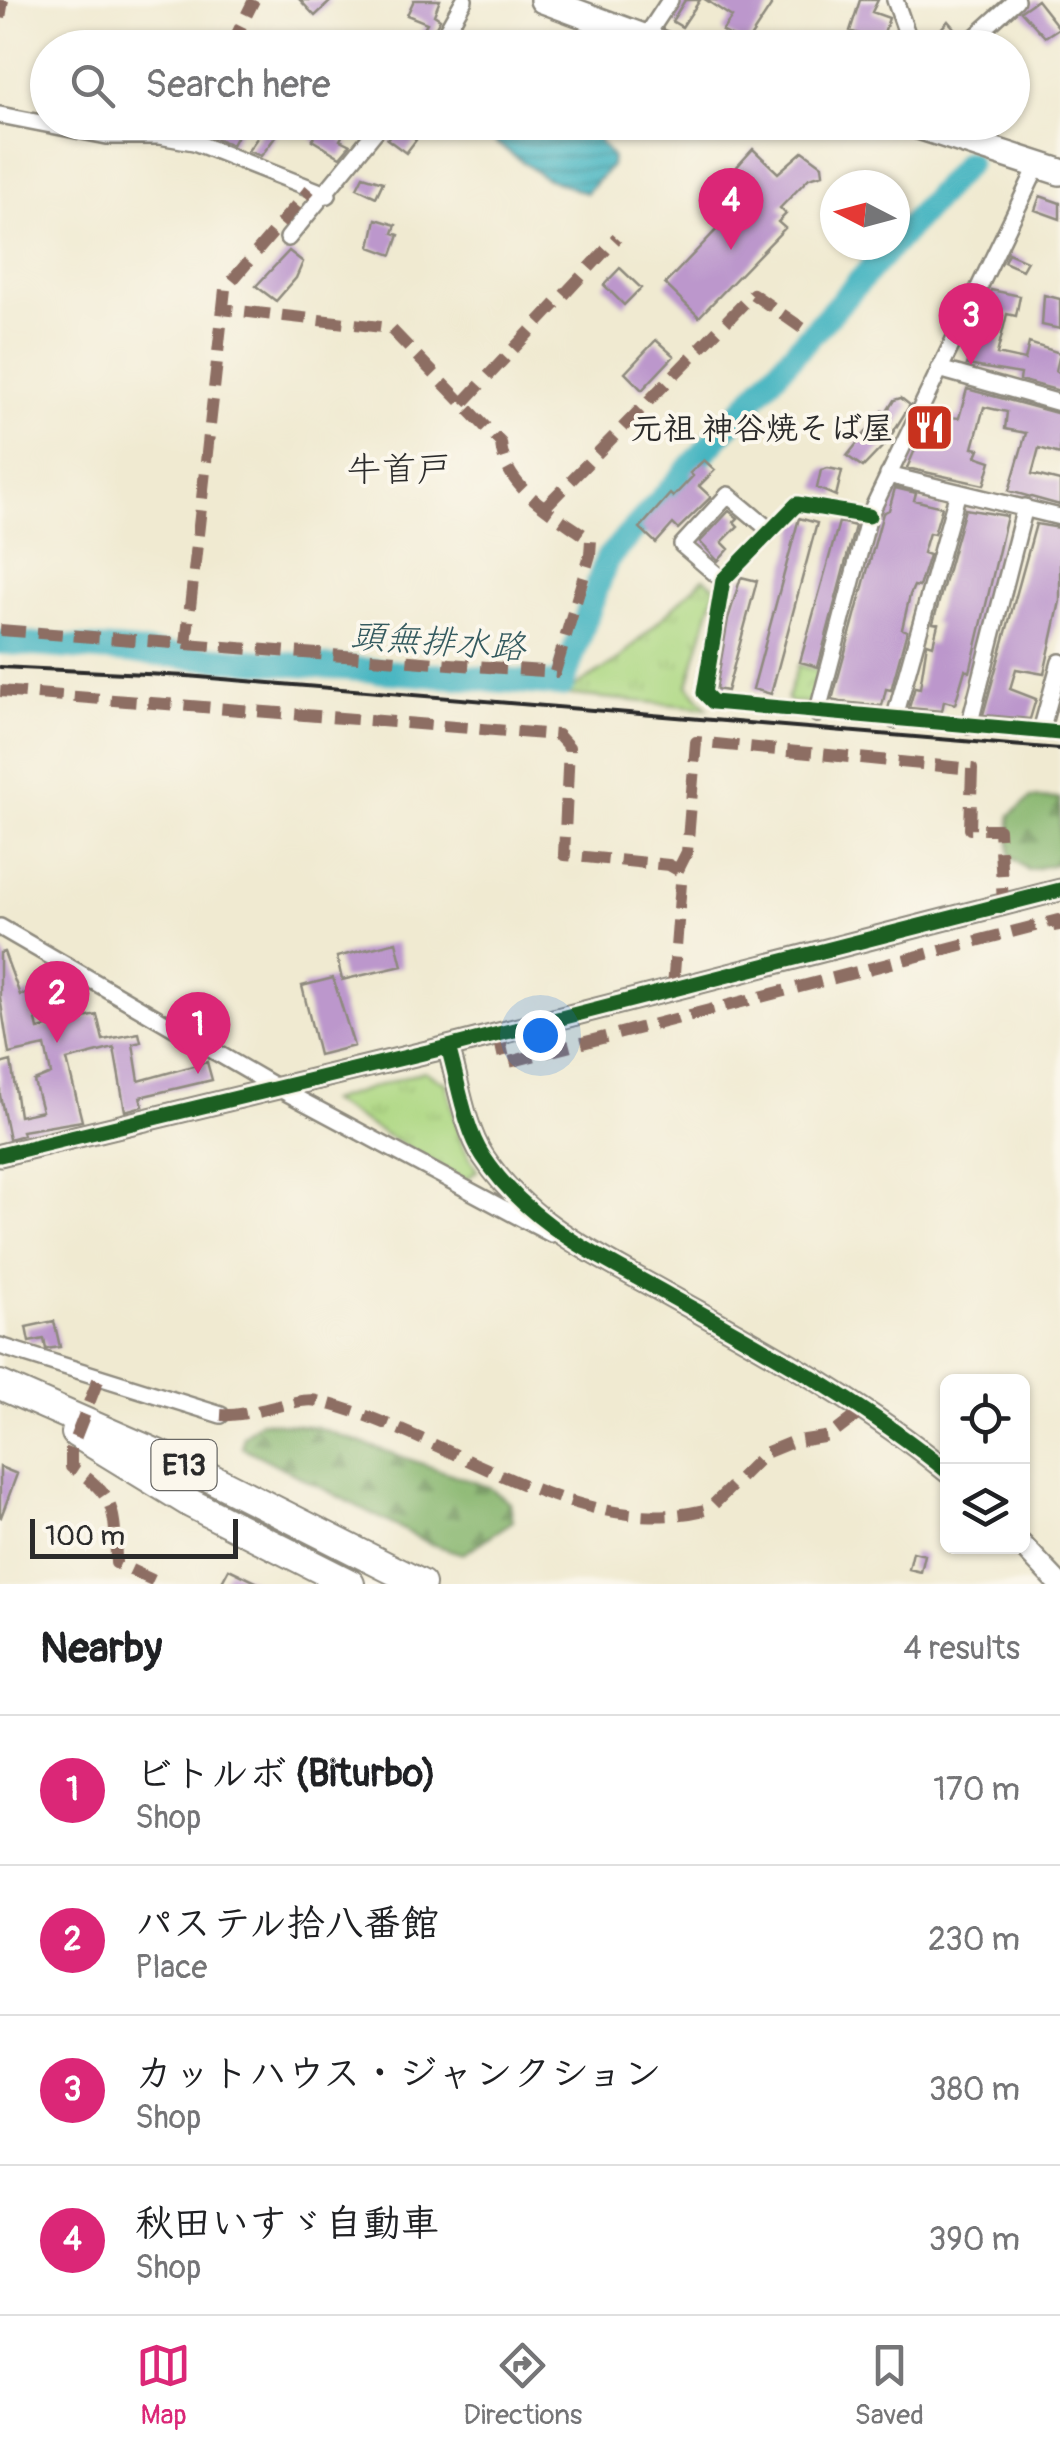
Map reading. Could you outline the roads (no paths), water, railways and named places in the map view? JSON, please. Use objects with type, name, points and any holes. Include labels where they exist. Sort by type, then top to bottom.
[{"type":"highway","points":[[543,0],[624,30]]},
{"type":"highway","points":[[962,140],[1049,168]]},
{"type":"highway","name":"E13","points":[[0,1385],[201,1473],[422,1584]]},
{"type":"highway","name":"E13","points":[[0,1402],[76,1433],[192,1504],[350,1584]]},
{"type":"street","points":[[446,30],[464,0]]},
{"type":"street","points":[[651,30],[670,0]]},
{"type":"street","points":[[895,0],[906,30]]},
{"type":"street","points":[[983,30],[1016,0]]},
{"type":"street","points":[[0,114],[30,120]]},
{"type":"street","points":[[182,140],[328,196]]},
{"type":"street","points":[[288,238],[328,196],[370,140]]},
{"type":"street","points":[[816,714],[869,516],[939,370],[1049,168]]},
{"type":"street","points":[[939,370],[1060,403]]},
{"type":"street","points":[[888,475],[1060,518]]},
{"type":"street","points":[[894,720],[958,492]]},
{"type":"street","points":[[723,580],[682,544],[728,495],[771,531]]},
{"type":"street","points":[[869,516],[797,504],[723,580],[704,693],[714,702],[816,714],[1060,733]]},
{"type":"street","points":[[969,726],[1025,507]]},
{"type":"street","points":[[1041,732],[1060,662]]},
{"type":"street","points":[[0,1155],[448,1047],[1060,890]]},
{"type":"street","points":[[0,927],[274,1086],[666,1294],[886,1422],[940,1466]]},
{"type":"street","points":[[448,1047],[480,1153],[522,1206],[590,1255]]},
{"type":"street","points":[[0,1346],[221,1415]]},
{"type":"street","points":[[1030,1553],[1059,1584]]},
{"type":"water","points":[[495,140],[600,140],[612,157],[611,166],[586,193],[545,178]]},
{"type":"waterway","name":"頭無排水路","points":[[0,642],[562,685],[607,559],[967,163]]},
{"type":"railway","points":[[0,667],[187,676],[1060,749]]},
{"type":"place","name":"秋田いすゞ自動車","points":[[731,250]]},
{"type":"place","name":"カットハウス・ジャンクション","points":[[971,365]]},
{"type":"place","name":"元祖 神谷焼そば屋","points":[[929,428]]},
{"type":"place","name":"パステル拾八番館","points":[[57,1043]]},
{"type":"place","name":"ビトルボ (Biturbo)","points":[[198,1074]]},
{"type":"district","name":"牛首戸","points":[[399,469]]}]
